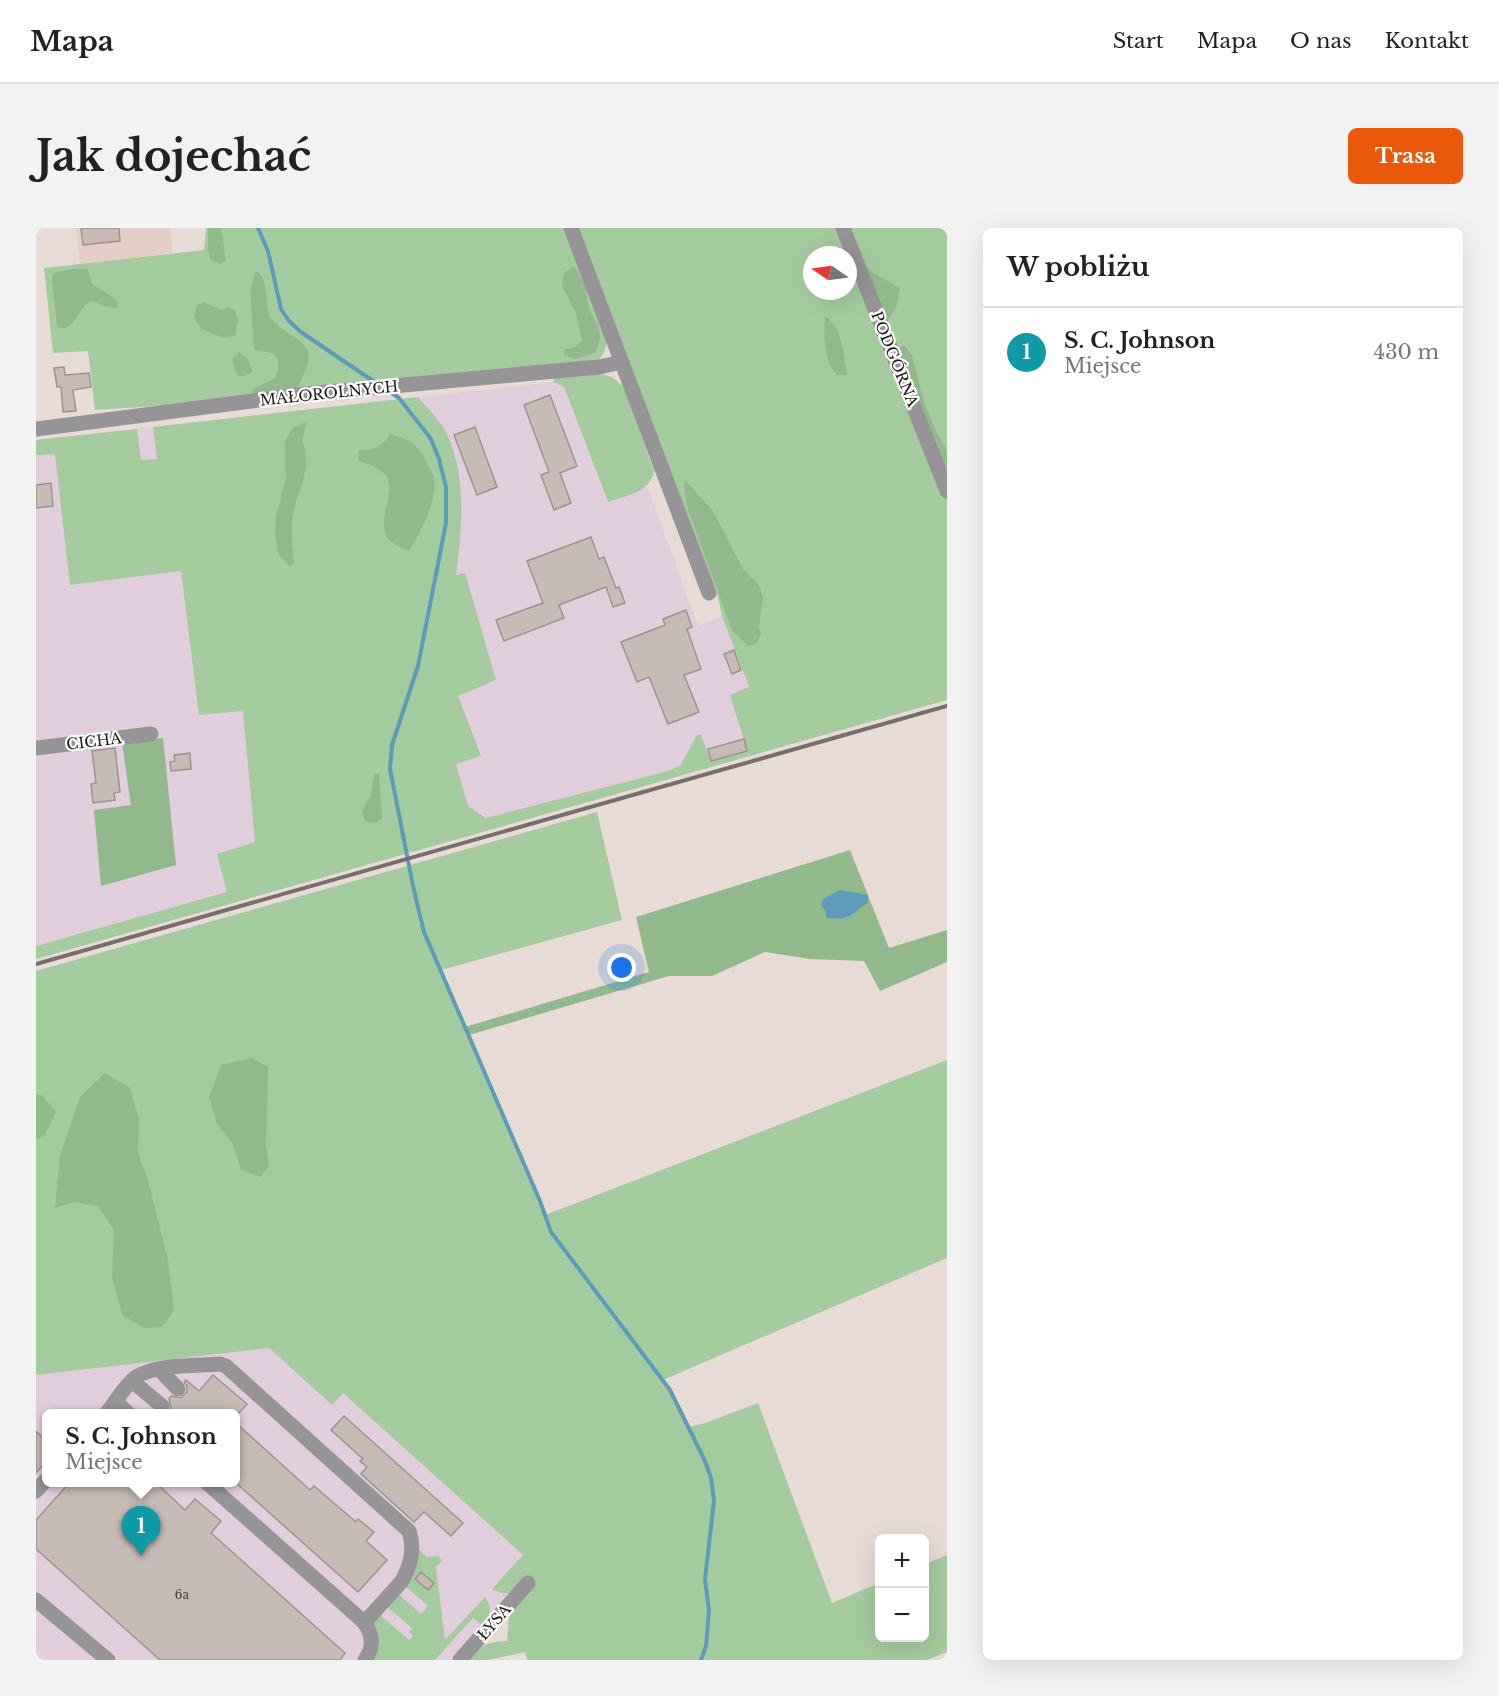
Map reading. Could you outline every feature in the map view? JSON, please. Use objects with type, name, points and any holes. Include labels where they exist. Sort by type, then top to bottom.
[{"type":"street","points":[[571,228],[709,593]]},
{"type":"street","name":"PODGÓRNA","points":[[843,228],[947,491]]},
{"type":"street","name":"MAŁOROLNYCH","points":[[36,429],[306,394],[599,367],[622,362]]},
{"type":"street","name":"CICHA","points":[[36,748],[151,734]]},
{"type":"street","points":[[111,1408],[132,1381],[146,1372],[220,1364],[226,1366],[407,1528],[413,1548],[406,1573],[402,1581],[364,1623]]},
{"type":"street","points":[[160,1370],[178,1389]]},
{"type":"street","points":[[132,1381],[162,1406]]},
{"type":"street","points":[[212,1487],[364,1623],[372,1642],[371,1650],[364,1660]]},
{"type":"street","name":"ŁYSA","points":[[460,1660],[528,1583]]},
{"type":"street","points":[[36,1600],[108,1660]]},
{"type":"shaded area","points":[[76,228],[170,228],[173,253],[80,264]]},
{"type":"shaded area","points":[[553,382],[564,387],[607,502],[648,487],[698,626],[722,616],[749,688],[758,753],[36,959],[36,440]]},
{"type":"shaded area","points":[[269,1348],[332,1405],[343,1393],[546,1576],[470,1660],[36,1660],[36,1375]]},
{"type":"green space","points":[[206,228],[565,228],[607,337],[605,350],[597,361],[221,402],[95,410],[88,351],[53,353],[44,268],[204,250]]},
{"type":"green space","points":[[208,228],[221,228],[226,261],[219,264],[210,259]]},
{"type":"green space","points":[[577,228],[947,228],[947,700],[36,959],[36,946],[227,892],[217,854],[255,842],[243,711],[199,715],[181,571],[70,585],[55,454],[36,455],[36,440],[137,429],[141,460],[157,459],[153,427],[418,397],[447,434],[458,468],[461,522],[456,575],[465,573],[496,680],[458,696],[481,756],[456,764],[468,806],[486,818],[668,771],[680,766],[697,735],[701,735],[711,761],[747,750],[730,695],[749,687],[722,616],[717,593]]},
{"type":"green space","points":[[866,266],[878,276],[900,288],[896,307],[886,321]]},
{"type":"green space","points":[[574,267],[583,281],[589,307],[600,336],[595,353],[575,359],[564,355],[565,349],[573,348],[582,341],[576,313],[562,286],[564,273]]},
{"type":"green space","points":[[71,269],[88,269],[92,284],[118,302],[117,308],[92,301],[87,303],[72,324],[62,329],[57,326],[52,279],[54,273]]},
{"type":"green space","points":[[256,271],[264,280],[268,312],[271,318],[306,347],[309,356],[306,370],[298,387],[252,397],[253,389],[275,378],[278,369],[278,360],[272,353],[254,350],[250,290]]},
{"type":"green space","points":[[203,302],[222,310],[228,307],[235,310],[238,320],[235,336],[223,338],[201,329],[194,317],[197,305]]},
{"type":"green space","points":[[825,316],[831,321],[839,335],[847,375],[837,375],[829,362],[825,339]]},
{"type":"green space","points":[[904,345],[912,355],[924,402],[947,451],[947,480],[898,349]]},
{"type":"green space","points":[[239,352],[248,359],[252,372],[244,376],[239,376],[235,371],[233,358]]},
{"type":"green space","points":[[599,373],[612,377],[624,387],[654,471],[652,478],[643,489],[608,502],[564,387],[553,382],[555,376]]},
{"type":"green space","points":[[307,421],[302,441],[306,460],[304,478],[293,515],[294,563],[290,566],[279,555],[275,535],[276,516],[286,478],[285,440],[292,429]]},
{"type":"green space","points":[[390,434],[416,446],[434,477],[435,486],[431,506],[409,551],[390,541],[384,530],[389,492],[389,483],[385,475],[375,467],[358,461],[359,450],[377,447]]},
{"type":"green space","points":[[685,480],[713,511],[743,569],[759,585],[763,597],[759,627],[761,635],[757,643],[748,646],[732,630],[687,507]]},
{"type":"green space","points":[[163,738],[176,865],[101,886],[94,810],[131,805],[122,743]]},
{"type":"green space","points":[[379,773],[382,819],[371,823],[366,822],[362,811],[371,795],[374,774]]},
{"type":"green space","points":[[597,812],[622,920],[441,970],[545,1215],[947,1060],[947,1258],[663,1380],[689,1427],[758,1403],[832,1603],[875,1585],[875,1642],[929,1642],[929,1562],[947,1555],[947,1652],[927,1660],[527,1660],[525,1652],[488,1660],[470,1660],[485,1645],[507,1641],[509,1616],[534,1588],[513,1593],[502,1593],[492,1589],[523,1555],[343,1393],[332,1405],[269,1348],[36,1375],[36,971]]},
{"type":"green space","points":[[850,850],[889,948],[947,930],[947,962],[880,991],[864,961],[810,959],[765,952],[712,976],[669,976],[469,1035],[465,1027],[649,972],[636,917]]},
{"type":"green space","points":[[252,1058],[268,1067],[266,1145],[269,1166],[260,1177],[241,1170],[233,1144],[217,1124],[209,1097],[221,1065]]},
{"type":"green space","points":[[105,1073],[130,1088],[139,1119],[138,1152],[148,1180],[168,1260],[174,1310],[162,1327],[144,1328],[122,1315],[112,1277],[114,1230],[98,1206],[74,1202],[55,1208],[60,1156],[80,1097]]},
{"type":"green space","points":[[36,1094],[43,1096],[56,1112],[44,1136],[36,1139]]},
{"type":"green space","points":[[417,1548],[427,1557],[438,1556],[442,1561],[436,1567],[445,1640],[485,1597],[490,1608],[488,1618],[484,1626],[473,1618],[435,1660],[372,1660],[372,1623],[378,1613],[409,1640],[413,1636],[409,1632],[412,1628],[385,1605],[396,1592],[421,1614],[428,1606],[403,1584]]},
{"type":"water","points":[[840,890],[868,895],[868,903],[846,917],[826,918],[826,912],[821,905],[823,899]]},
{"type":"building","points":[[81,228],[119,228],[120,241],[83,245]]},
{"type":"building","points":[[64,367],[65,375],[89,373],[91,387],[73,390],[76,411],[63,412],[61,387],[57,387],[54,368]]},
{"type":"building","points":[[550,395],[577,466],[560,473],[571,503],[554,510],[541,475],[549,472],[524,405]]},
{"type":"building","points":[[475,427],[497,487],[477,495],[454,435]]},
{"type":"building","points":[[51,483],[53,506],[36,508],[36,485]]},
{"type":"building","points":[[591,537],[599,559],[604,557],[616,588],[619,587],[625,603],[613,607],[606,587],[559,605],[564,618],[504,641],[496,620],[543,603],[527,561]]},
{"type":"building","points":[[686,610],[692,627],[687,629],[701,669],[684,675],[699,712],[668,724],[649,677],[637,682],[621,642],[665,625],[663,619]]},
{"type":"building","points":[[734,650],[741,670],[732,674],[724,654]]},
{"type":"building","points":[[744,739],[747,751],[711,761],[708,749]]},
{"type":"building","points":[[115,748],[120,792],[114,793],[115,800],[93,803],[91,784],[96,783],[92,751]]},
{"type":"building","points":[[190,753],[191,769],[171,771],[170,762],[175,761],[174,755]]},
{"type":"building","points":[[213,1375],[247,1404],[240,1412],[240,1409],[170,1409],[169,1399],[171,1396],[181,1398],[187,1392],[184,1382],[186,1380],[199,1391]]},
{"type":"building","points":[[344,1416],[463,1523],[451,1536],[424,1512],[414,1522],[361,1474],[367,1467],[360,1461],[363,1459],[331,1430]]},
{"type":"building","points":[[240,1427],[310,1490],[314,1486],[356,1522],[358,1519],[374,1532],[366,1541],[387,1560],[358,1592],[240,1487]]},
{"type":"building","points":[[36,1431],[42,1437],[42,1466],[36,1473]]},
{"type":"building","points":[[66,1487],[160,1487],[185,1510],[195,1499],[221,1521],[211,1533],[345,1653],[340,1660],[160,1660],[36,1549],[36,1520]]},
{"type":"building","points":[[421,1572],[434,1583],[428,1590],[415,1579]]},
{"type":"waterway","points":[[258,228],[268,251],[281,309],[289,321],[301,332],[376,383]]},
{"type":"waterway","points":[[390,392],[399,398],[431,439],[446,487],[446,523],[418,666],[392,745],[390,769],[424,932],[540,1201],[551,1232],[670,1390],[705,1461],[711,1478],[714,1501],[705,1579],[709,1611],[706,1646],[701,1660]]},
{"type":"railway","points":[[36,964],[947,706]]},
{"type":"place","name":"S. C. Johnson","points":[[141,1556]]}]
